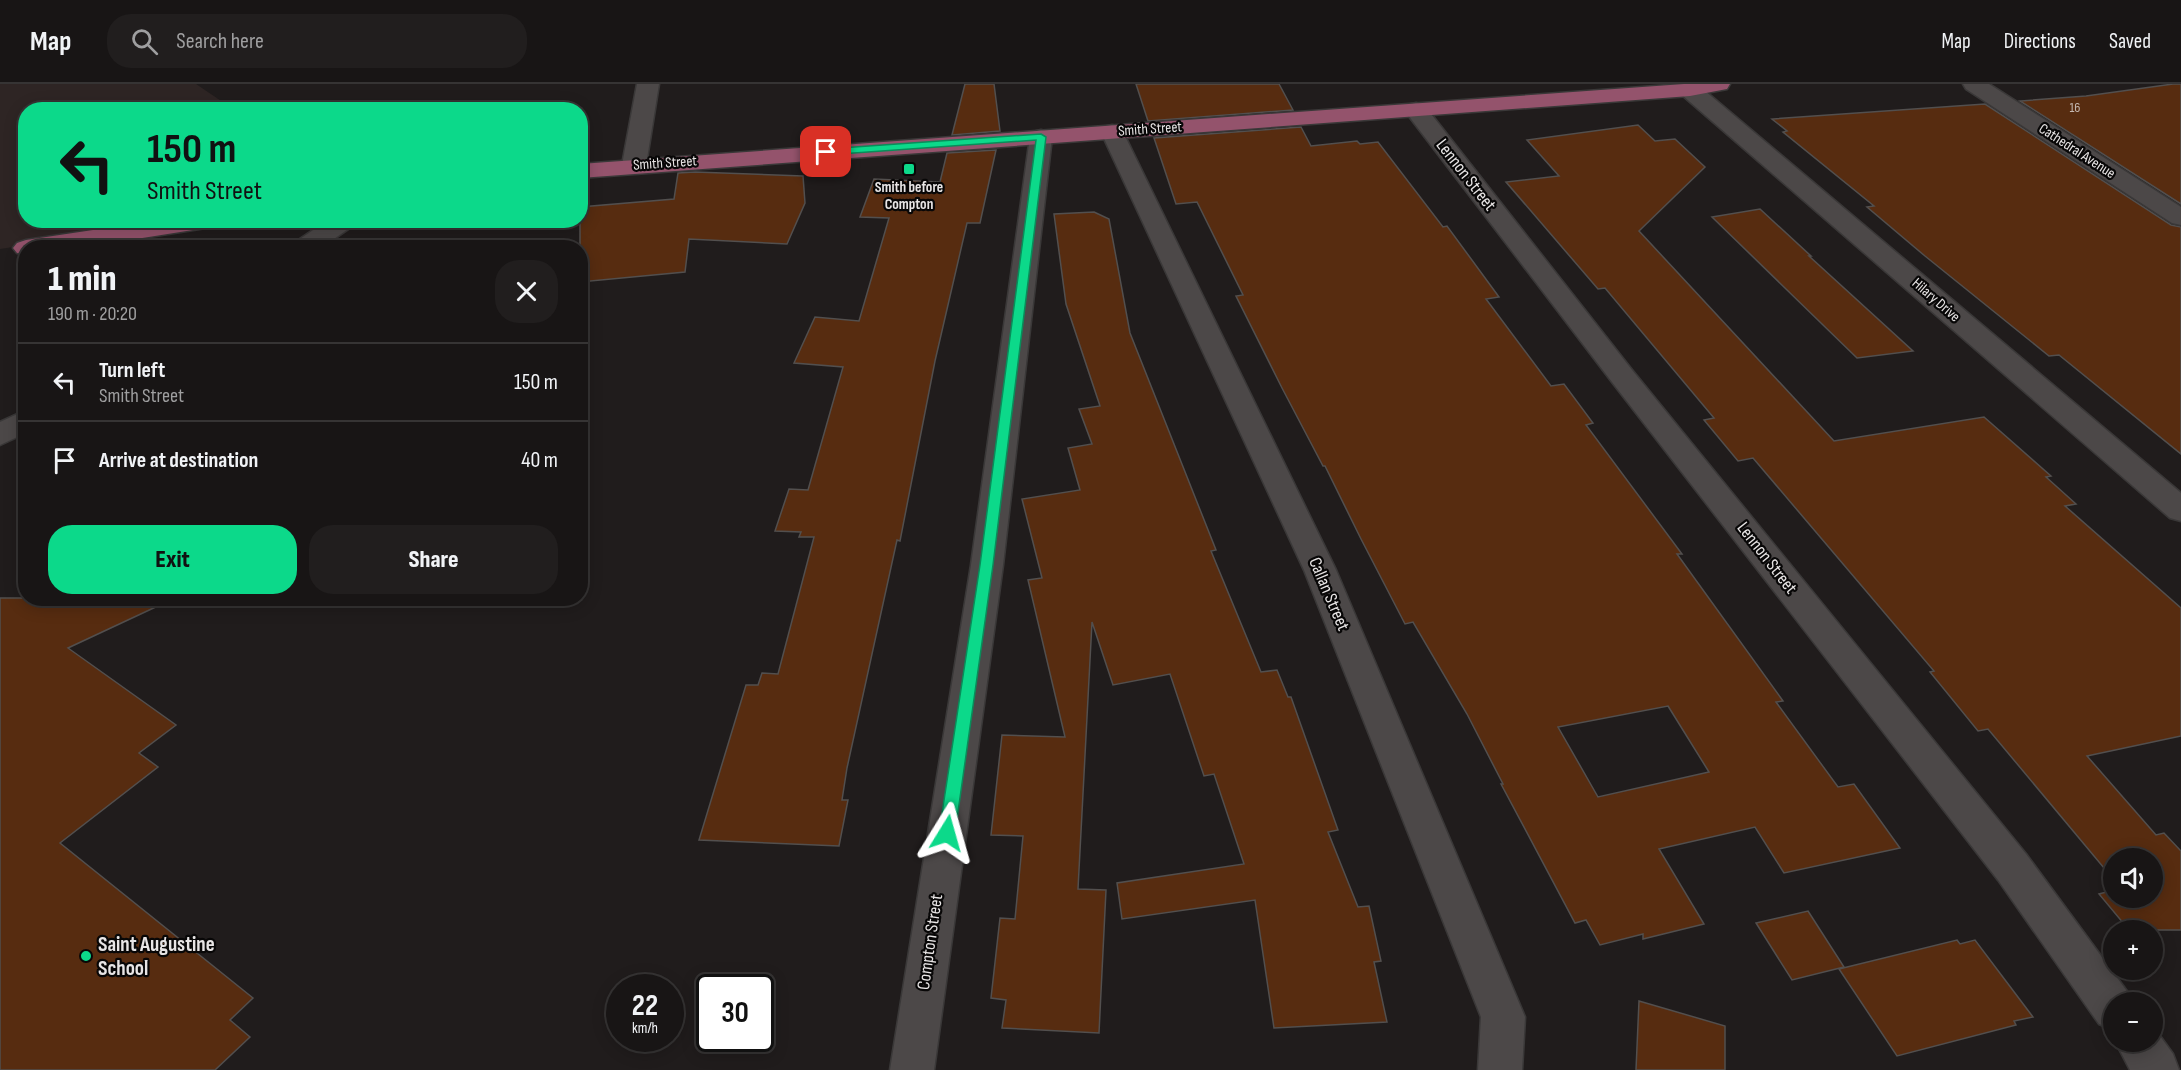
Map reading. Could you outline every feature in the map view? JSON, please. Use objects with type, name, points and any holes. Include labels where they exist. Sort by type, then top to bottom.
[{"type":"main road","name":"Smith Street","points":[[588,170],[1416,110],[1719,84]]},
{"type":"main road","points":[[79,240],[159,228]]},
{"type":"main road","points":[[0,251],[18,249]]},
{"type":"street","points":[[634,165],[648,84]]},
{"type":"street","name":"Cathedral Avenue","points":[[1974,84],[2181,218]]},
{"type":"street","name":"Hilary Drive","points":[[1705,86],[2181,510]]},
{"type":"street","name":"Lennon Street","points":[[1416,110],[1622,376],[2012,867],[2103,994]]},
{"type":"street","name":"Callan Street","points":[[1112,132],[1320,570],[1503,1017],[1500,1070]]},
{"type":"street","name":"Compton Street","points":[[912,1070],[987,565],[1041,137]]},
{"type":"street","points":[[315,240],[333,228]]},
{"type":"street","points":[[0,435],[18,425]]},
{"type":"street","points":[[2145,1052],[2157,1070]]},
{"type":"shaded area","points":[[0,84],[196,84],[223,102],[18,102],[18,228],[140,228],[60,240],[18,240],[18,246],[0,249]]},
{"type":"building","points":[[965,84],[994,84],[1000,131],[952,135]]},
{"type":"building","points":[[1136,84],[1279,84],[1293,110],[1148,121]]},
{"type":"building","points":[[2181,84],[2181,204],[2020,101],[2086,96]]},
{"type":"building","points":[[1985,104],[2171,225],[2181,227],[2181,454],[2059,355],[2049,356],[1925,256],[1867,207],[1874,206],[1783,132],[1787,131],[1772,119]]},
{"type":"building","points":[[1638,125],[1655,141],[1675,139],[1705,167],[1639,231],[1834,441],[1984,417],[2051,476],[2046,477],[2076,504],[2065,506],[2181,608],[2181,736],[2087,756],[2156,835],[2164,833],[2181,851],[2181,930],[2163,930],[2163,920],[2121,920],[2111,908],[2163,908],[2163,848],[2103,848],[2103,867],[1988,729],[1978,731],[1930,672],[1934,671],[1753,458],[1738,461],[1704,420],[1714,418],[1605,288],[1598,289],[1506,182],[1559,176],[1527,140]]},
{"type":"building","points":[[1301,127],[1311,146],[1357,141],[1360,144],[1378,142],[1443,227],[1447,226],[1499,297],[1486,299],[1551,386],[1564,384],[1593,423],[1586,425],[1682,554],[1677,554],[1783,701],[1776,702],[1838,787],[1854,784],[1900,848],[1784,873],[1755,827],[1659,849],[1704,924],[1643,939],[1643,934],[1600,945],[1586,920],[1575,923],[1501,784],[1503,784],[1467,714],[1413,622],[1405,624],[1236,296],[1243,295],[1197,202],[1176,204],[1154,138]],"holes":[[[1668,706],[1709,772],[1598,797],[1558,727]]]},
{"type":"building","points":[[996,150],[980,223],[967,223],[935,361],[900,541],[897,540],[847,768],[842,800],[848,800],[839,846],[699,840],[746,685],[758,685],[762,673],[778,674],[814,537],[799,537],[801,532],[775,531],[789,489],[808,490],[843,367],[794,363],[815,317],[859,321],[889,218],[860,217],[874,179],[940,182],[947,153]]},
{"type":"building","points":[[678,173],[803,176],[805,203],[787,244],[689,239],[685,272],[588,281],[588,240],[580,240],[580,228],[588,228],[588,206],[674,199]]},
{"type":"building","points":[[1760,209],[1913,351],[1857,358],[1712,217]]},
{"type":"building","points":[[1094,212],[1109,219],[1130,333],[1216,550],[1211,551],[1261,672],[1277,670],[1288,697],[1291,697],[1338,830],[1328,832],[1358,907],[1369,906],[1381,961],[1374,962],[1387,1022],[1274,1028],[1255,900],[1122,919],[1117,883],[1244,864],[1214,774],[1204,776],[1170,674],[1113,685],[1092,622],[1078,889],[1106,890],[1099,1033],[1002,1028],[1006,1000],[991,998],[1000,918],[1015,919],[1023,836],[991,835],[1002,735],[1065,737],[1028,580],[1042,578],[1022,499],[1080,490],[1068,448],[1092,444],[1079,409],[1100,406],[1066,304],[1054,214]]},
{"type":"building","points":[[0,598],[18,598],[18,606],[158,606],[68,648],[176,725],[139,753],[158,767],[60,843],[253,998],[230,1020],[250,1037],[215,1070],[0,1070]]},
{"type":"building","points":[[1808,911],[1844,967],[1792,980],[1756,923]]},
{"type":"building","points":[[1957,940],[1960,944],[1975,940],[2033,1017],[2014,1021],[2016,1025],[1897,1056],[1839,969]]},
{"type":"building","points":[[1639,1001],[1725,1026],[1725,1070],[1636,1070]]},
{"type":"place","name":"Smith before Compton","points":[[909,169]]},
{"type":"place","name":"Saint Augustine School","points":[[86,956]]},
{"type":"route","points":[[826,152],[1041,137],[987,565],[947,833]]}]
